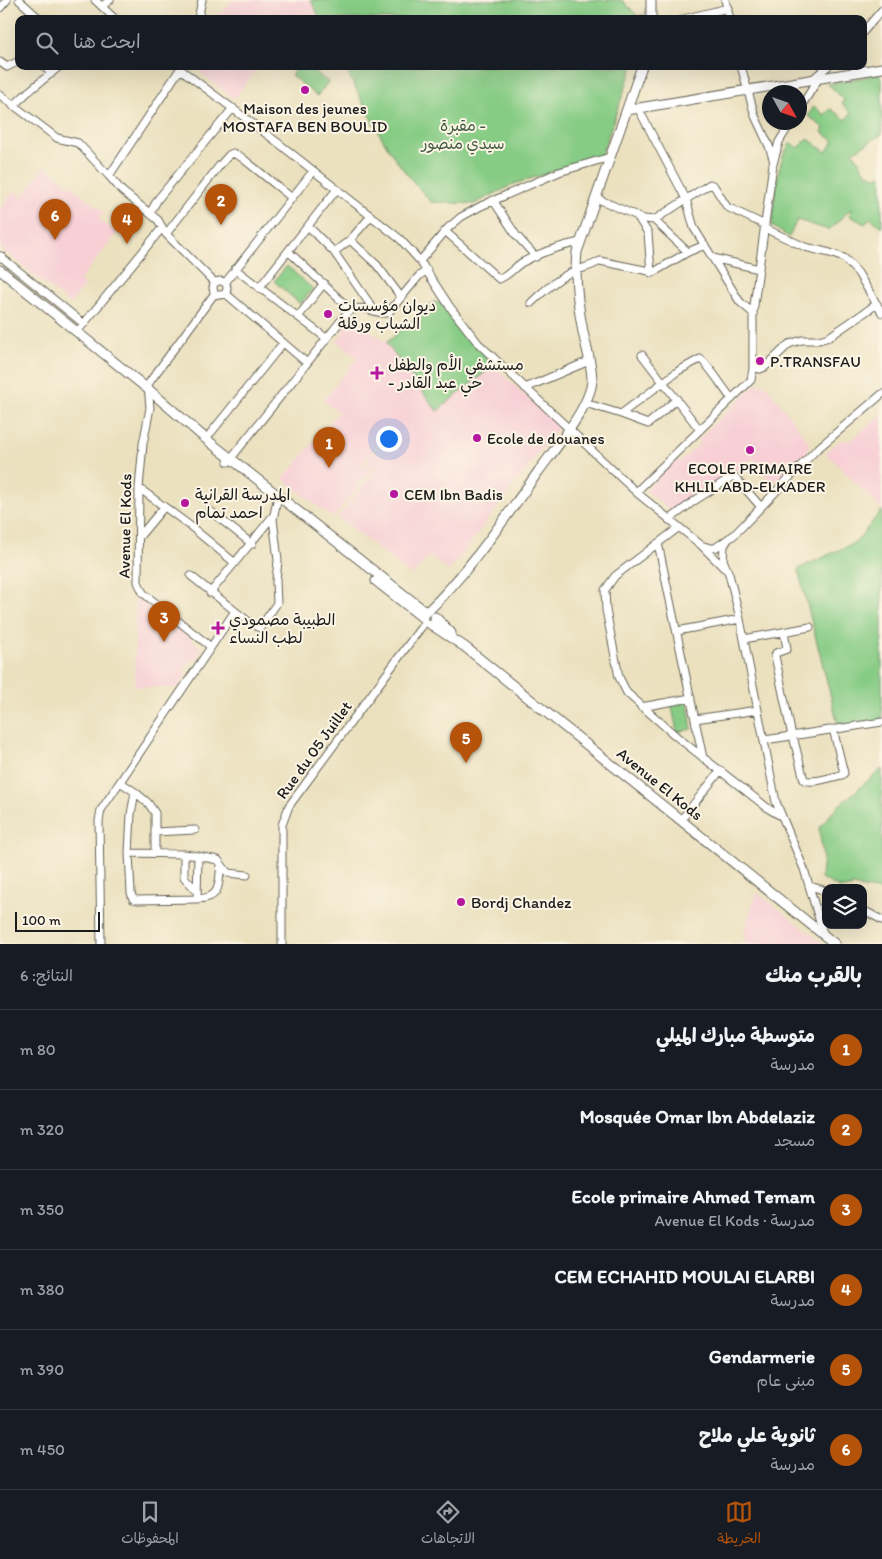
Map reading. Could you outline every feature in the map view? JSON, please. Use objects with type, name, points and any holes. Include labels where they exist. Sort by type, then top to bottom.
[{"type":"main road","points":[[651,0],[651,15]]},
{"type":"main road","points":[[627,110],[747,89],[881,69]]},
{"type":"main road","points":[[429,617],[569,430],[591,388],[592,380],[578,302],[577,252],[641,70]]},
{"type":"main road","points":[[0,270],[149,392]]},
{"type":"main road","points":[[0,276],[149,392]]},
{"type":"main road","points":[[37,300],[44,292]]},
{"type":"main road","name":"Avenue El Kods","points":[[149,392],[206,439],[229,461]]},
{"type":"main road","name":"Avenue El Kods","points":[[149,392],[229,461],[429,617],[835,944]]},
{"type":"street","points":[[0,8],[6,0]]},
{"type":"street","points":[[19,0],[36,15]]},
{"type":"street","points":[[96,0],[111,15]]},
{"type":"street","points":[[102,6],[110,0]]},
{"type":"street","points":[[199,15],[202,0]]},
{"type":"street","points":[[725,0],[729,15]]},
{"type":"street","points":[[699,15],[728,8]]},
{"type":"street","points":[[867,27],[882,10]]},
{"type":"street","points":[[0,62],[7,67],[15,63]]},
{"type":"street","points":[[48,70],[51,74]]},
{"type":"street","points":[[13,106],[56,70]]},
{"type":"street","points":[[108,176],[177,70]]},
{"type":"street","points":[[183,70],[400,238],[427,270],[450,307],[478,343],[636,492],[719,561],[729,574]]},
{"type":"street","points":[[742,70],[755,116],[770,146],[774,164]]},
{"type":"street","points":[[807,96],[817,78],[824,70]]},
{"type":"street","points":[[0,95],[57,138],[78,143],[122,191],[158,220],[164,231],[215,283]]},
{"type":"street","points":[[150,213],[158,199],[232,108]]},
{"type":"street","points":[[638,108],[686,199],[693,226],[740,302],[753,313]]},
{"type":"street","points":[[636,492],[749,383],[752,376],[753,313],[759,269],[774,164],[779,142],[786,130]]},
{"type":"street","points":[[77,332],[229,155],[233,153],[241,157],[292,198]]},
{"type":"street","points":[[420,261],[445,231],[461,217],[493,200],[559,172],[610,157]]},
{"type":"street","points":[[225,283],[313,171]]},
{"type":"street","points":[[654,220],[710,184],[714,186],[729,209],[805,247],[839,255],[844,258],[858,273],[882,313]]},
{"type":"street","points":[[259,288],[337,189]]},
{"type":"street","points":[[596,198],[644,219],[654,220],[688,252]]},
{"type":"street","points":[[493,200],[516,235],[536,257]]},
{"type":"street","points":[[334,252],[350,240],[371,216]]},
{"type":"street","points":[[637,216],[648,233],[652,273]]},
{"type":"street","points":[[308,226],[334,252],[374,310]]},
{"type":"street","points":[[445,231],[499,279],[522,263],[561,246],[580,242]]},
{"type":"street","points":[[350,240],[377,265],[401,297]]},
{"type":"street","points":[[531,303],[543,291],[576,270],[593,266],[598,262],[603,261],[652,273],[688,252],[705,245]]},
{"type":"street","points":[[288,251],[351,310]]},
{"type":"street","points":[[0,257],[84,324]]},
{"type":"street","points":[[713,258],[759,269]]},
{"type":"street","points":[[235,269],[326,338]]},
{"type":"street","points":[[229,461],[326,338],[351,310],[361,308],[388,313],[419,276],[427,270]]},
{"type":"street","points":[[215,283],[218,281],[225,283]]},
{"type":"street","points":[[215,283],[213,286],[215,293]]},
{"type":"street","points":[[225,283],[226,293]]},
{"type":"street","points":[[298,317],[324,284]]},
{"type":"street","points":[[149,392],[150,380],[215,293]]},
{"type":"street","points":[[215,293],[218,295],[226,293]]},
{"type":"street","points":[[226,293],[307,363]]},
{"type":"street","points":[[753,366],[760,369],[765,367],[794,341],[829,337],[877,304]]},
{"type":"street","points":[[206,439],[283,343]]},
{"type":"street","points":[[642,355],[700,430]]},
{"type":"street","points":[[621,414],[678,371],[702,359],[732,399]]},
{"type":"street","points":[[525,388],[589,361]]},
{"type":"street","name":"Avenue El Kods","points":[[149,392],[150,408],[143,444],[139,488],[138,582],[140,589],[167,613],[211,647]]},
{"type":"street","points":[[701,545],[715,548],[729,538],[816,450],[882,394]]},
{"type":"street","points":[[584,403],[648,424],[677,399]]},
{"type":"street","points":[[669,520],[694,500],[733,476],[761,507]]},
{"type":"street","points":[[139,488],[235,563]]},
{"type":"street","points":[[190,576],[210,593],[260,628],[277,603],[278,560],[274,516],[277,499]]},
{"type":"street","points":[[139,537],[164,506]]},
{"type":"street","points":[[208,510],[252,544]]},
{"type":"street","points":[[210,593],[274,516]]},
{"type":"street","points":[[678,528],[615,576],[608,584],[604,594],[619,676],[627,693],[641,707],[720,771],[781,816]]},
{"type":"street","points":[[729,538],[724,546],[723,556],[740,618],[776,802],[810,886],[824,936]]},
{"type":"street","points":[[658,543],[704,758]]},
{"type":"street","points":[[102,944],[99,821],[101,810],[235,611]]},
{"type":"street","name":"Rue du 05 Juillet","points":[[282,944],[281,875],[282,825],[284,817],[292,800],[429,617]]},
{"type":"street","points":[[677,631],[740,618]]},
{"type":"street","points":[[744,640],[810,627]]},
{"type":"street","points":[[784,632],[787,649],[776,653],[775,656],[793,736],[806,782],[844,773],[833,729]]},
{"type":"street","points":[[641,707],[691,698]]},
{"type":"street","points":[[695,719],[758,710]]},
{"type":"street","points":[[764,740],[882,722]]},
{"type":"street","points":[[681,820],[720,771]]},
{"type":"street","points":[[120,782],[148,803],[155,813],[155,853]]},
{"type":"street","points":[[135,792],[131,814],[129,853],[133,899],[197,895],[206,898],[214,895],[218,890],[221,864]]},
{"type":"street","points":[[155,832],[195,830]]},
{"type":"street","points":[[129,853],[198,856],[218,860],[228,873],[247,875]]},
{"type":"street","points":[[184,854],[184,877],[197,895]]},
{"type":"street","points":[[197,895],[198,856]]},
{"type":"street","points":[[810,886],[822,890]]},
{"type":"street","points":[[867,912],[882,920]]},
{"type":"shaded area","points":[[233,0],[311,0],[317,14],[216,15],[223,12]]},
{"type":"shaded area","points":[[197,70],[256,70],[234,99]]},
{"type":"shaded area","points":[[45,166],[104,212],[99,219],[117,233],[79,281],[85,285],[70,304],[0,248],[0,210],[14,191],[22,197]]},
{"type":"shaded area","points":[[352,315],[386,343],[437,411],[493,366],[559,426],[449,571],[429,556],[412,576],[338,517],[374,471],[365,463],[380,445],[378,443],[362,464],[370,471],[333,518],[283,479],[339,412],[323,401],[357,358],[337,341],[344,331],[341,329]]},
{"type":"shaded area","name":"ECOLE PRIMAIRE KHLIL ABD-ELKADER","points":[[756,384],[766,385],[809,443],[807,452],[772,485],[753,458],[676,515],[645,490],[677,460],[681,461],[699,444],[698,439]]},
{"type":"shaded area","points":[[882,415],[882,510],[826,453],[839,441],[851,440]]},
{"type":"shaded area","points":[[135,593],[202,650],[196,659],[190,661],[184,669],[186,676],[177,688],[135,687]]},
{"type":"shaded area","points":[[756,892],[823,944],[745,944],[745,931]]},
{"type":"green space","points":[[311,0],[622,0],[637,15],[318,15]]},
{"type":"green space","points":[[295,70],[312,70],[328,82],[317,96],[291,75]]},
{"type":"green space","name":"مقبرة - سيدي منصور","points":[[346,70],[632,70],[601,156],[514,184],[474,204],[431,202],[404,171],[375,126]]},
{"type":"green space","points":[[879,74],[882,79],[882,134],[853,152],[866,172],[876,177],[882,175],[882,226],[871,218],[865,224],[850,216],[851,209],[829,230],[797,220],[789,237],[772,226],[779,171],[786,151],[791,143],[799,148],[807,138],[826,152],[834,141],[822,132],[824,128],[808,116],[814,106],[824,115],[831,109],[846,120],[851,113],[842,104],[844,100],[828,84]]},
{"type":"green space","points":[[287,266],[313,289],[300,304],[274,281]]},
{"type":"green space","points":[[441,300],[493,366],[437,411],[386,343],[435,301],[437,304]]},
{"type":"green space","points":[[882,510],[882,721],[839,728],[798,569],[856,542]]},
{"type":"green space","points":[[687,699],[692,729],[677,732],[671,702]]},
{"type":"green space","points":[[882,769],[882,891],[867,888],[867,884],[832,884],[821,878],[823,858],[819,828],[837,807]]},
{"type":"place","name":"Maison des jeunes MOSTAFA BEN BOULID","points":[[305,90]]},
{"type":"place","name":"Mosquée Omar Ibn Abdelaziz","points":[[221,225]]},
{"type":"place","name":"ثانوية علي ملاح","points":[[55,240]]},
{"type":"place","name":"CEM ECHAHID MOULAI ELARBI","points":[[127,244]]},
{"type":"place","name":"ديوان مؤسسات الشباب ورقلة","points":[[328,314]]},
{"type":"place","name":"P.TRANSFAU","points":[[760,361]]},
{"type":"place","name":"مستشفي الأم والطفل - حي عبد القادر","points":[[377,373]]},
{"type":"place","name":"Ecole de douanes","points":[[477,438]]},
{"type":"place","name":"ECOLE PRIMAIRE KHLIL ABD-ELKADER","points":[[750,450]]},
{"type":"place","name":"متوسطة مبارك الميلي","points":[[329,468]]},
{"type":"place","name":"CEM Ibn Badis","points":[[394,494]]},
{"type":"place","name":"المدرسة القرانية احمد تمام","points":[[185,503]]},
{"type":"place","name":"الطبيبة مصمودي لطب النساء","points":[[218,628]]},
{"type":"place","name":"Ecole primaire Ahmed Temam","points":[[164,642]]},
{"type":"place","name":"Gendarmerie","points":[[466,763]]},
{"type":"place","name":"Bordj Chandez","points":[[461,902]]}]
